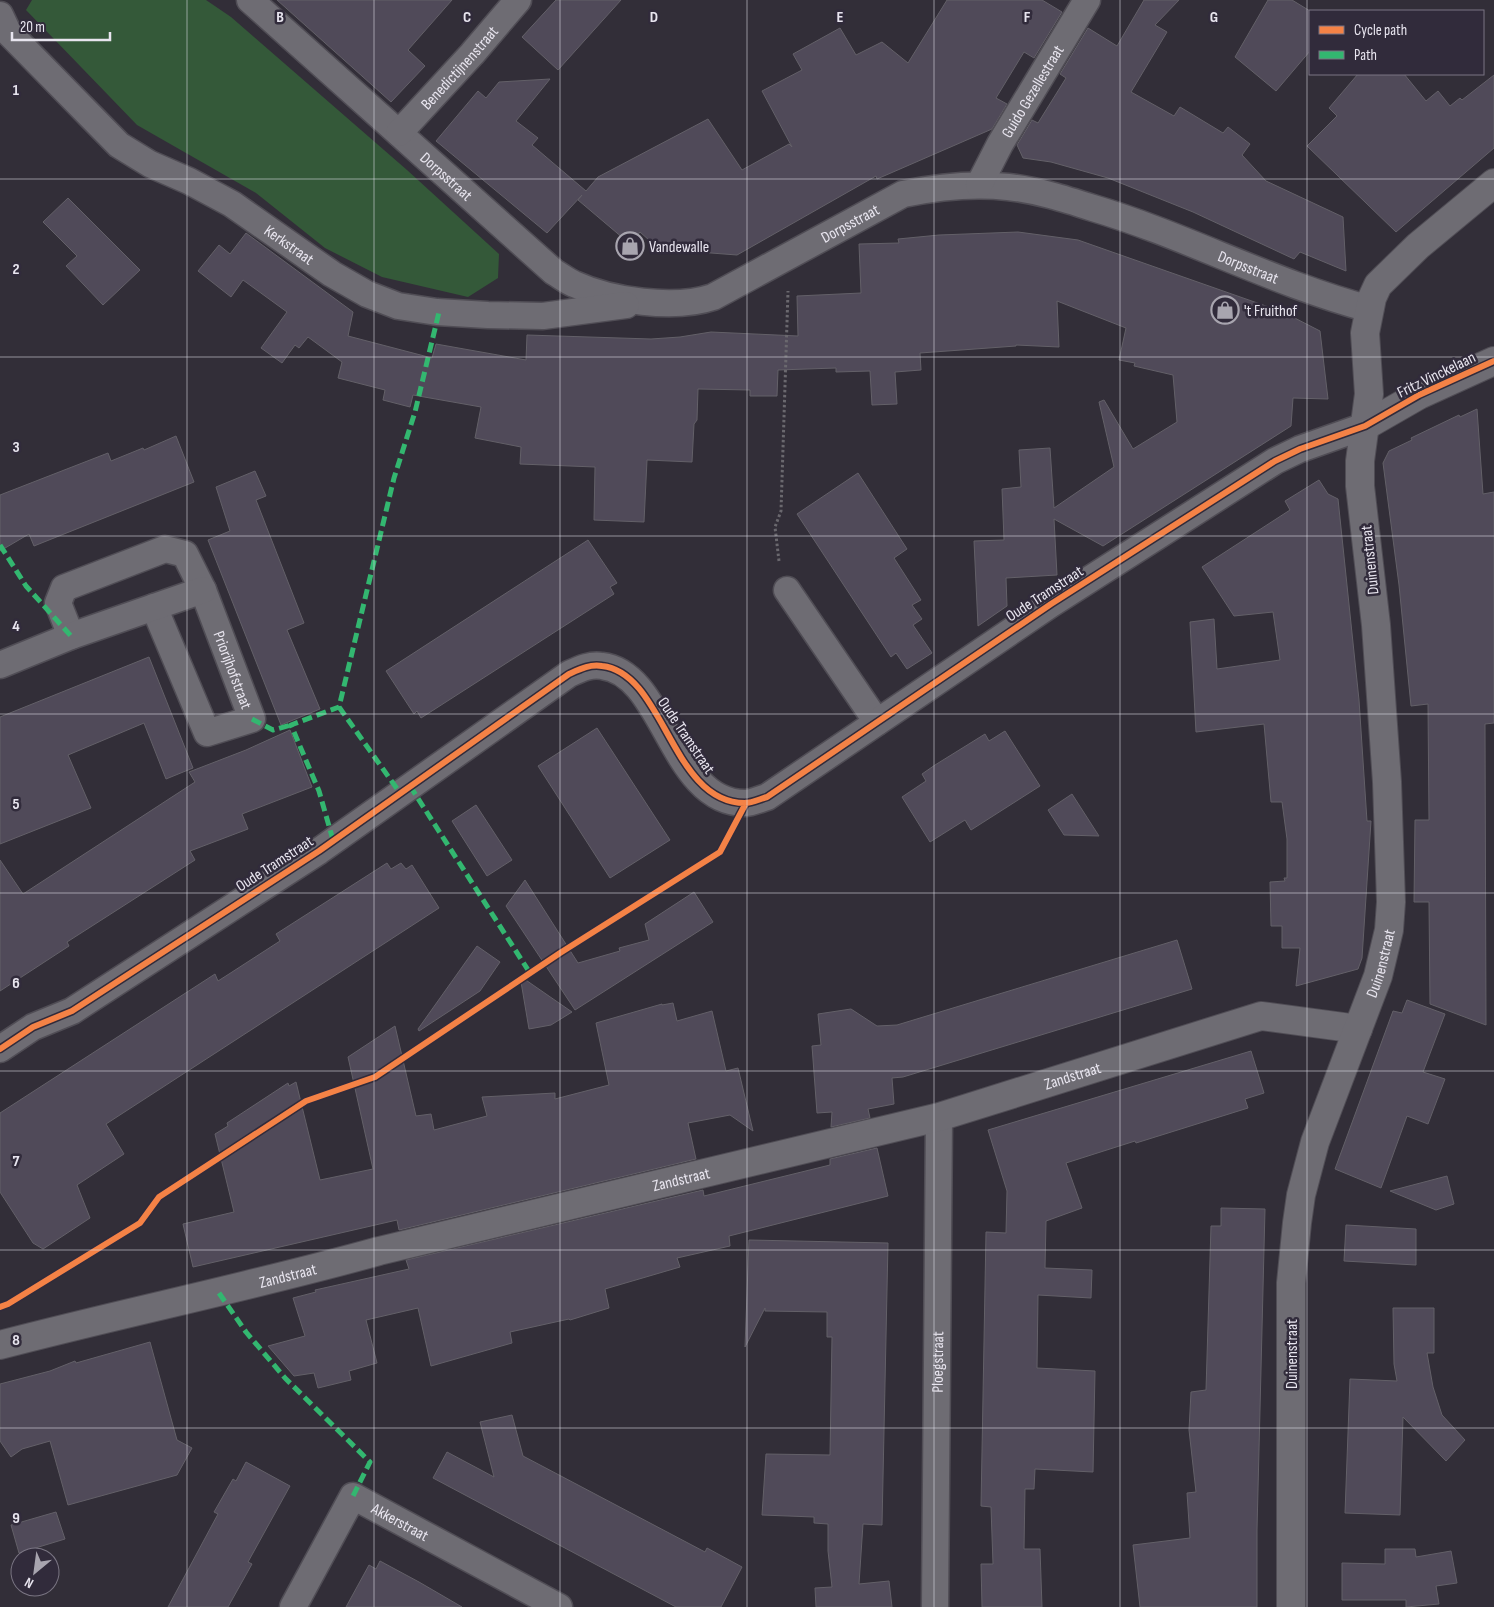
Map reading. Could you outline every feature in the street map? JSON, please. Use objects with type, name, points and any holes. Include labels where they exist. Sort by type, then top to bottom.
[{"type":"street","points":[[0,6],[2,0]]},
{"type":"street","name":"Dorpsstraat","points":[[250,0],[554,272],[573,284],[601,294],[668,304],[702,301],[713,297],[903,194],[937,188],[979,185],[1007,187],[1062,198],[1135,220],[1331,299],[1370,309]]},
{"type":"street","name":"Benedictijnenstraat","points":[[399,133],[472,54],[518,0]]},
{"type":"street","name":"Guido Gezellestraat","points":[[979,185],[1000,144],[1087,0]]},
{"type":"street","name":"Kerkstraat","points":[[0,15],[8,32],[119,145],[150,164],[189,181],[232,204],[332,274],[367,294],[398,306],[436,312],[543,316],[646,302]]},
{"type":"street","points":[[1370,309],[1372,298],[1378,286],[1392,270],[1494,183]]},
{"type":"street","name":"Duinenstraat","points":[[1292,1607],[1291,1283],[1293,1253],[1302,1194],[1315,1142],[1378,976],[1390,930],[1389,816],[1376,625],[1360,486],[1360,461],[1369,394],[1365,333],[1370,309]]},
{"type":"street","name":"Fritz Vinckelaan","points":[[1365,426],[1419,395],[1494,361]]},
{"type":"street","name":"Oude Tramstraat","points":[[0,1049],[33,1027],[72,1010],[319,851],[569,674],[586,667],[603,666],[620,672],[637,685],[694,777],[711,793],[730,802],[746,803],[767,797],[1051,604],[1275,461],[1300,449],[1365,426]]},
{"type":"street","name":"Priorijhofstraat","points":[[71,636],[58,603],[64,588],[165,549],[185,554],[203,590],[252,719],[206,733],[154,607]]},
{"type":"street","points":[[0,665],[71,636],[203,590]]},
{"type":"street","points":[[787,590],[877,722]]},
{"type":"street","name":"Zandstraat","points":[[0,1345],[102,1319],[309,1271],[379,1251],[939,1117],[1261,1016],[1358,1029]]},
{"type":"street","name":"Ploegstraat","points":[[934,1607],[939,1117]]},
{"type":"street","name":"Akkerstraat","points":[[293,1607],[353,1496],[559,1607]]},
{"type":"path","points":[[776,263],[788,291],[781,511],[776,527],[779,566],[787,590]]},
{"type":"green space","points":[[32,0],[206,0],[231,17],[407,170],[499,254],[498,278],[468,297],[382,277],[325,248],[256,193],[137,125],[26,10]]},
{"type":"building","points":[[277,0],[452,0],[408,50],[425,66],[391,102]]},
{"type":"building","points":[[556,0],[621,0],[558,70],[522,37]]},
{"type":"building","points":[[947,0],[1042,0],[1062,12],[1034,58],[1024,52],[996,98],[1007,104],[992,129],[877,179],[876,176],[737,255],[659,249],[640,232],[630,244],[578,200],[582,195],[547,233],[436,141],[478,91],[486,98],[499,82],[550,79],[516,121],[538,138],[532,145],[586,191],[598,177],[708,119],[742,170],[789,144],[792,147],[762,91],[802,70],[793,54],[840,28],[856,55],[882,42],[908,63]]},
{"type":"building","points":[[1144,0],[1179,0],[1155,25],[1167,32],[1131,92],[1174,116],[1180,107],[1223,133],[1228,127],[1250,144],[1242,155],[1266,181],[1343,217],[1346,271],[1300,252],[1294,259],[1193,212],[1108,178],[1051,162],[1023,158],[1017,145],[1032,120],[1038,123],[1066,78],[1060,74],[1088,28],[1117,46]]},
{"type":"building","points":[[1268,0],[1292,0],[1309,10],[1309,52],[1276,91],[1235,57]]},
{"type":"building","points":[[1357,75],[1405,75],[1426,101],[1438,91],[1450,106],[1460,98],[1462,100],[1494,75],[1494,148],[1396,232],[1307,146],[1337,116],[1329,108]]},
{"type":"building","points":[[68,198],[140,270],[103,305],[66,266],[77,256],[43,222]]},
{"type":"building","points":[[1018,232],[1078,240],[1283,312],[1320,331],[1328,399],[1293,398],[1291,426],[1103,546],[1054,519],[1057,575],[1006,578],[1007,606],[978,626],[974,541],[1004,540],[1002,489],[1021,487],[1019,450],[1050,448],[1054,508],[1114,467],[1099,402],[1104,400],[1133,449],[1177,422],[1173,375],[1134,366],[1135,363],[1119,360],[1126,328],[1057,301],[1059,347],[1016,345],[920,353],[921,370],[895,372],[897,404],[872,405],[870,371],[836,372],[836,368],[778,370],[777,396],[750,396],[750,390],[698,389],[697,420],[694,424],[692,462],[647,460],[644,522],[594,520],[595,467],[520,464],[521,447],[475,438],[481,407],[413,395],[410,407],[383,400],[385,390],[338,378],[342,362],[308,337],[299,348],[295,345],[282,363],[261,348],[287,312],[243,280],[231,297],[198,271],[219,245],[230,254],[246,233],[353,312],[348,336],[432,358],[436,344],[526,360],[527,335],[651,339],[711,332],[798,336],[797,296],[861,293],[859,244],[899,243],[898,239],[939,235]]},
{"type":"building","points":[[1477,409],[1483,494],[1494,492],[1494,723],[1485,724],[1486,1025],[1430,1004],[1429,902],[1414,902],[1415,820],[1429,820],[1428,704],[1411,706],[1399,585],[1383,463],[1389,451],[1412,440],[1411,438],[1459,415],[1460,417]]},
{"type":"building","points":[[176,436],[194,482],[34,546],[29,534],[0,551],[0,495],[108,453],[111,461],[143,448],[144,450]]},
{"type":"building","points":[[255,471],[266,496],[256,500],[304,623],[287,630],[320,709],[281,725],[208,540],[230,531],[216,487]]},
{"type":"building","points":[[858,473],[907,549],[894,558],[921,600],[912,605],[922,619],[913,625],[932,653],[907,669],[896,653],[891,657],[797,514]]},
{"type":"building","points":[[1319,480],[1328,494],[1338,499],[1359,700],[1367,821],[1371,821],[1362,958],[1358,969],[1296,986],[1300,948],[1282,948],[1282,926],[1271,926],[1270,882],[1285,881],[1284,878],[1287,878],[1287,839],[1282,802],[1271,802],[1264,724],[1196,732],[1190,622],[1214,619],[1217,669],[1280,660],[1273,612],[1234,616],[1202,567],[1290,510],[1285,501]]},
{"type":"building","points":[[588,540],[617,583],[610,587],[614,594],[421,718],[417,711],[414,714],[386,671]]},
{"type":"building","points":[[149,657],[193,768],[166,779],[144,723],[68,755],[91,808],[0,844],[0,717]]},
{"type":"building","points":[[597,728],[670,840],[610,878],[538,766]]},
{"type":"building","points":[[290,730],[312,787],[242,814],[248,829],[190,851],[195,860],[67,942],[69,946],[0,991],[0,860],[23,894],[195,782],[189,772],[246,750]]},
{"type":"building","points":[[1005,731],[1040,786],[971,830],[965,820],[930,842],[902,797],[926,781],[922,774],[935,765],[985,734],[989,741]]},
{"type":"building","points":[[1072,794],[1099,836],[1064,835],[1048,810]]},
{"type":"building","points":[[476,805],[512,860],[487,876],[452,821]]},
{"type":"building","points":[[387,863],[391,869],[401,863],[406,869],[412,865],[439,908],[106,1124],[124,1154],[77,1185],[90,1218],[43,1249],[33,1243],[0,1192],[0,1113],[215,974],[218,981],[229,974],[280,941],[276,934]]},
{"type":"building","points":[[525,880],[578,963],[620,951],[619,948],[649,940],[645,924],[694,892],[713,922],[575,1010],[506,906]]},
{"type":"building","points":[[1177,940],[1192,989],[903,1077],[892,1078],[894,1104],[868,1109],[870,1118],[831,1127],[832,1112],[817,1113],[812,1046],[821,1045],[818,1014],[851,1009],[877,1026],[897,1025]]},
{"type":"building","points":[[477,946],[500,962],[480,991],[419,1031],[418,1029]]},
{"type":"building","points":[[520,976],[572,1012],[551,1025],[529,1029]]},
{"type":"building","points":[[1407,1000],[1445,1014],[1423,1072],[1445,1079],[1428,1124],[1407,1116],[1381,1188],[1335,1169],[1393,1011],[1402,1013]]},
{"type":"building","points":[[673,1003],[677,1021],[712,1011],[726,1071],[738,1068],[753,1131],[730,1115],[688,1123],[696,1159],[399,1230],[397,1220],[193,1267],[183,1224],[234,1212],[215,1134],[228,1126],[227,1123],[288,1083],[289,1086],[296,1082],[320,1180],[373,1169],[348,1057],[395,1026],[416,1116],[431,1114],[434,1130],[487,1116],[482,1097],[555,1093],[555,1099],[609,1085],[596,1023],[662,1004]]},
{"type":"building","points":[[1251,1051],[1264,1093],[1245,1099],[1248,1108],[1066,1163],[1082,1208],[1046,1221],[1045,1268],[1092,1270],[1091,1298],[1038,1295],[1037,1368],[1095,1371],[1093,1472],[1035,1469],[1034,1489],[1025,1489],[1024,1549],[1040,1549],[1042,1607],[982,1607],[981,1564],[993,1564],[991,1507],[981,1506],[986,1232],[1006,1233],[1007,1191],[988,1130]]},
{"type":"building","points":[[877,1148],[888,1196],[729,1236],[730,1246],[677,1258],[680,1267],[605,1289],[609,1308],[570,1320],[510,1332],[512,1343],[431,1366],[418,1308],[366,1320],[377,1363],[349,1371],[351,1380],[318,1388],[314,1373],[294,1376],[268,1346],[305,1336],[293,1298],[316,1292],[315,1290],[409,1269],[406,1260],[703,1190],[704,1196],[830,1165],[830,1159]]},
{"type":"building","points":[[1447,1176],[1454,1204],[1436,1210],[1390,1191]]},
{"type":"building","points":[[1221,1208],[1265,1209],[1257,1530],[1257,1607],[1140,1607],[1133,1545],[1190,1538],[1187,1493],[1196,1492],[1189,1430],[1191,1392],[1206,1390],[1211,1226],[1221,1226]]},
{"type":"building","points":[[1346,1225],[1416,1229],[1416,1265],[1344,1261]]},
{"type":"building","points":[[749,1240],[888,1243],[882,1525],[863,1524],[859,1584],[889,1581],[892,1607],[816,1607],[815,1588],[832,1587],[828,1551],[828,1524],[814,1523],[814,1517],[762,1515],[766,1454],[830,1455],[832,1337],[827,1337],[827,1312],[765,1311],[765,1308],[745,1347]]},
{"type":"building","points":[[1393,1308],[1434,1308],[1434,1353],[1427,1353],[1433,1387],[1442,1415],[1465,1440],[1446,1461],[1403,1417],[1400,1515],[1345,1513],[1350,1379],[1397,1381],[1394,1364]]},
{"type":"building","points":[[150,1342],[177,1440],[192,1448],[177,1475],[68,1505],[50,1441],[22,1449],[11,1457],[0,1441],[0,1384],[50,1371],[75,1361],[76,1363]]},
{"type":"building","points":[[512,1415],[523,1456],[705,1552],[707,1548],[742,1567],[721,1607],[676,1607],[433,1478],[447,1452],[494,1477],[480,1422]]},
{"type":"building","points":[[246,1462],[290,1486],[248,1562],[252,1564],[228,1607],[168,1607],[218,1514],[214,1512],[233,1479],[236,1481]]},
{"type":"building","points":[[56,1512],[65,1539],[39,1547],[17,1547],[11,1525]]},
{"type":"building","points":[[1385,1549],[1415,1549],[1416,1557],[1451,1551],[1457,1583],[1436,1586],[1439,1604],[1406,1607],[1406,1600],[1342,1600],[1342,1563],[1385,1564]]},
{"type":"building","points":[[380,1561],[462,1607],[346,1607],[369,1565],[376,1569]]},
{"type":"marked path","points":[[333,840],[319,791],[291,725],[339,707],[394,478],[415,412],[439,312]]},
{"type":"marked path","points":[[0,545],[26,586],[71,636]]},
{"type":"marked path","points":[[339,707],[400,793]]},
{"type":"marked path","points":[[252,719],[273,730],[291,725]]},
{"type":"marked path","points":[[410,786],[530,973]]},
{"type":"marked path","points":[[219,1293],[246,1332],[285,1378],[370,1462],[353,1496]]},
{"type":"cycle path","points":[[0,1049],[33,1027],[72,1011],[319,851],[569,674],[585,667],[593,666],[602,666],[623,674],[641,690],[684,761],[700,783],[720,797],[745,803],[756,801],[767,797],[1051,604],[1275,461],[1300,449],[1365,426],[1419,395],[1494,361]]},
{"type":"cycle path","points":[[0,1307],[8,1304],[140,1223],[159,1197],[306,1101],[375,1077],[560,953],[720,852],[746,803]]},
{"type":"place","name":"Vandewalle","points":[[630,246]]},
{"type":"place","name":"'t Fruithof","points":[[1225,310]]}]
